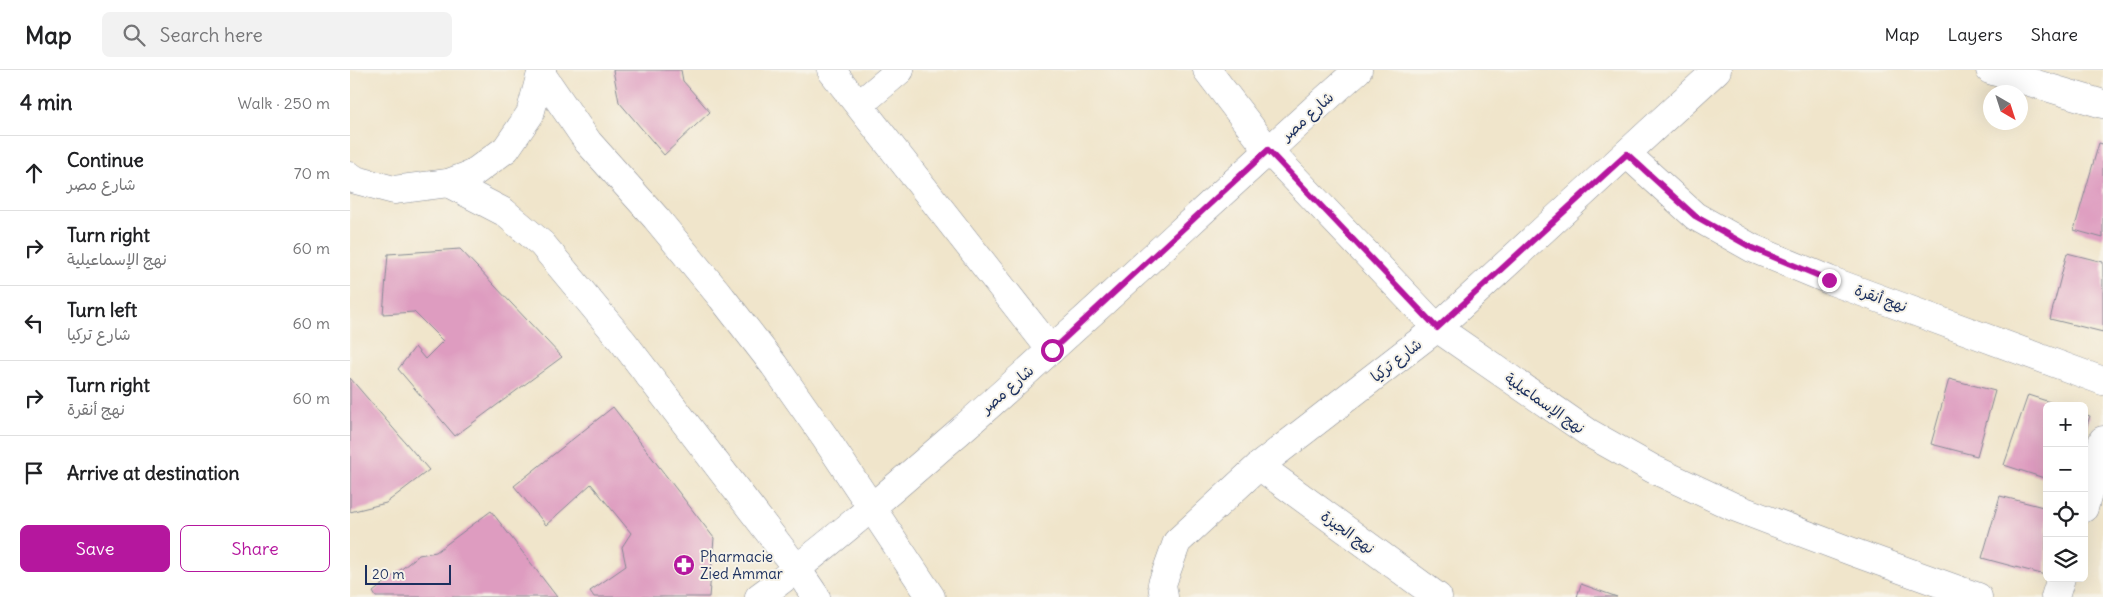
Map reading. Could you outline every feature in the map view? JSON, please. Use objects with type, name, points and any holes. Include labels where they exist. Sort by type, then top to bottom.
[{"type":"street","points":[[831,70],[1052,350]]},
{"type":"street","points":[[859,105],[900,70]]},
{"type":"street","name":"نهج الإسماعيلية","points":[[1207,70],[1268,150],[1437,328],[1589,433],[1652,469],[1734,507],[1978,597]]},
{"type":"street","name":"شارع مصر","points":[[759,597],[797,569],[872,508],[1052,350],[1268,150],[1358,70]]},
{"type":"street","name":"شارع تركيا","points":[[1164,597],[1162,584],[1177,542],[1259,466],[1437,328],[1717,70]]},
{"type":"street","points":[[1990,70],[2103,104]]},
{"type":"street","points":[[352,180],[394,190],[448,183],[472,174],[506,148],[530,114],[542,72]]},
{"type":"street","points":[[542,72],[588,142],[656,218],[774,365],[931,597]]},
{"type":"street","name":"نهج أنقرة","points":[[1627,154],[1695,216],[1752,248],[1829,280],[2103,381]]},
{"type":"street","points":[[448,183],[504,212],[542,244],[624,344],[797,569],[816,597]]},
{"type":"street","points":[[2088,494],[2103,440]]},
{"type":"street","name":"نهج الجيزة","points":[[1259,466],[1438,597]]},
{"type":"street","points":[[2055,597],[2060,582]]},
{"type":"building","points":[[613,70],[681,70],[683,81],[710,112],[664,155],[619,102]]},
{"type":"building","points":[[2099,143],[2103,144],[2103,238],[2074,230]]},
{"type":"building","points":[[460,249],[562,357],[455,436],[398,369],[415,347],[425,359],[443,341],[414,312],[383,314],[388,254]]},
{"type":"building","points":[[2067,253],[2103,262],[2103,332],[2050,319]]},
{"type":"building","points":[[350,378],[429,470],[386,503],[350,512]]},
{"type":"building","points":[[1949,379],[1995,391],[1977,456],[1931,444]]},
{"type":"building","points":[[2028,395],[2050,402],[2043,402],[2043,478],[2004,465]]},
{"type":"building","points":[[613,407],[714,538],[709,597],[594,597],[590,591],[626,566],[622,547],[631,533],[591,484],[546,525],[514,486]]},
{"type":"building","points":[[2000,496],[2043,507],[2043,574],[1982,558]]},
{"type":"building","points":[[491,511],[557,597],[376,597],[373,592],[419,555],[436,552]]},
{"type":"building","points":[[1581,584],[1617,597],[1577,597]]},
{"type":"place","name":"Pharmacie Zied Ammar","points":[[684,565]]},
{"type":"route","points":[[1052,350],[1268,150],[1437,328],[1627,154],[1695,216],[1752,248],[1829,280]]}]
